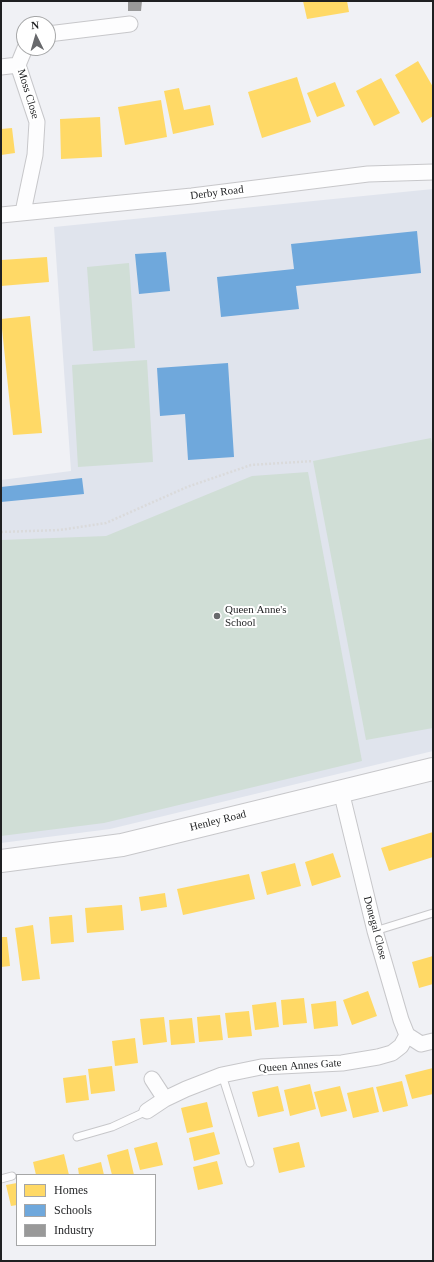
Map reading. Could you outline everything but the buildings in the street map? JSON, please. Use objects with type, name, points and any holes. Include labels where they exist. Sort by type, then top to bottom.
[{"type":"main road","name":"Henley Road","points":[[1,861],[122,845],[433,769]]},
{"type":"street","points":[[56,33],[130,24]]},
{"type":"street","name":"Moss Close","points":[[22,56],[18,65],[37,122],[35,155],[23,212]]},
{"type":"street","points":[[1,67],[18,65]]},
{"type":"street","name":"Derby Road","points":[[1,215],[184,197],[368,174],[433,172]]},
{"type":"street","name":"Donegal Close","points":[[341,791],[375,930],[401,1020],[407,1035]]},
{"type":"street","points":[[407,1035],[421,1044],[433,1041]]},
{"type":"street","name":"Queen Annes Gate","points":[[147,1111],[165,1099],[186,1089],[222,1076],[261,1067],[342,1063],[392,1053],[401,1046],[407,1035]]},
{"type":"street","points":[[152,1079],[165,1099]]},
{"type":"lane","points":[[375,930],[433,913]]},
{"type":"lane","points":[[222,1076],[250,1163]]},
{"type":"lane","points":[[77,1137],[112,1127],[147,1111]]},
{"type":"lane","points":[[1,1179],[12,1176]]},
{"type":"path","points":[[1,532],[60,530],[106,523],[187,487],[251,465],[313,461]]},
{"type":"shaded area","name":"Queen Anne's School","points":[[433,189],[433,751],[110,829],[1,843],[1,480],[71,471],[54,227]]},
{"type":"shaded area","points":[[129,263],[135,348],[93,351],[87,267]]},
{"type":"shaded area","points":[[147,360],[153,462],[78,467],[72,365]]},
{"type":"shaded area","points":[[431,438],[433,449],[433,728],[366,740],[313,461]]},
{"type":"shaded area","points":[[308,472],[362,761],[104,823],[1,836],[1,540],[106,536],[252,476]]},
{"type":"place","name":"Queen Anne's School","points":[[217,616]]}]
